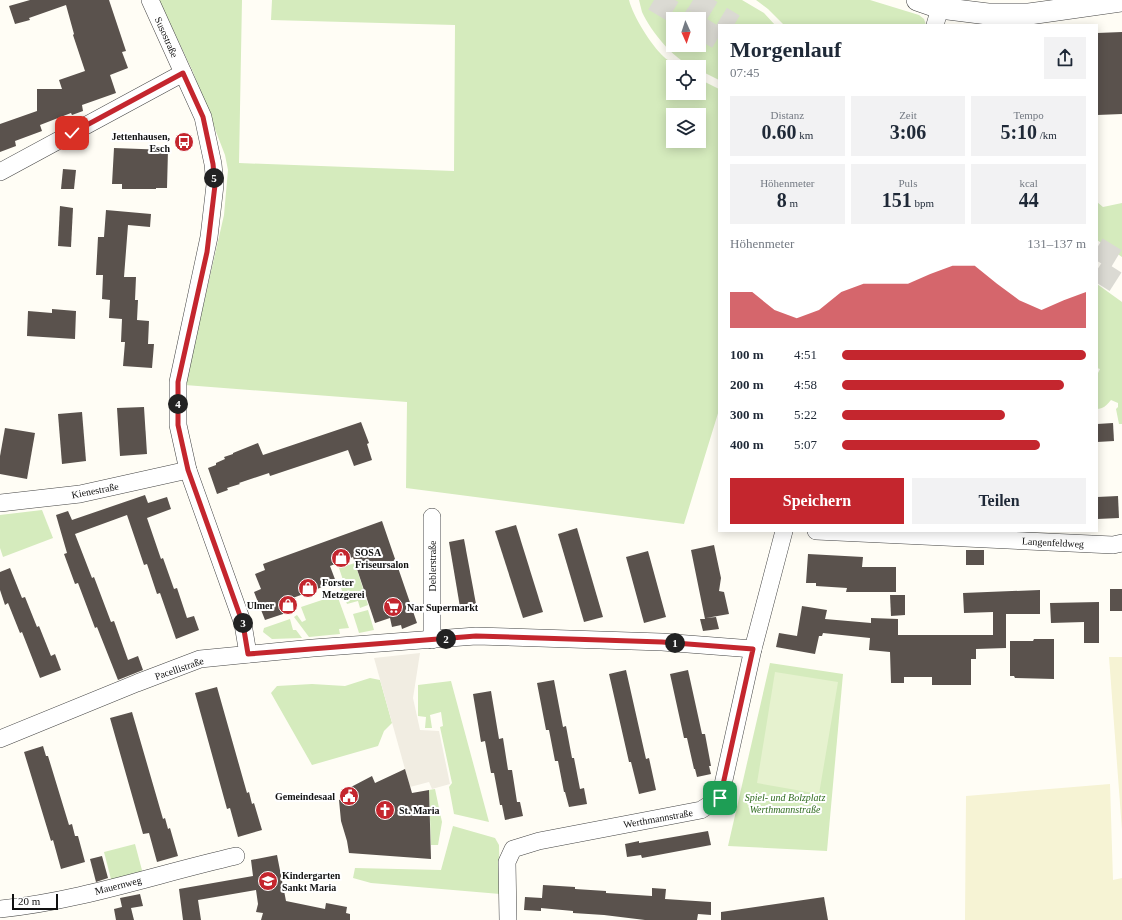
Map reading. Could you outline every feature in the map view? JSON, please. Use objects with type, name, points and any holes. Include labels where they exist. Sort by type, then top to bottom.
[{"type":"street","name":"Susostraße","points":[[150,0],[203,117],[213,164],[215,185],[207,252],[178,382],[178,425],[188,470],[243,624],[248,654]]},
{"type":"street","points":[[916,0],[938,16],[1029,14],[1118,1]]},
{"type":"street","points":[[0,172],[183,73]]},
{"type":"street","name":"Kienestraße","points":[[0,503],[80,494],[188,470]]},
{"type":"street","name":"Deblerstraße","points":[[432,517],[432,640]]},
{"type":"street","name":"Werthmannstraße","points":[[512,920],[508,862],[513,850],[539,841],[701,810],[720,798],[753,649],[784,532]]},
{"type":"street","name":"Langenfeldweg","points":[[837,532],[1113,545],[1122,543]]},
{"type":"street","name":"Pacellistraße","points":[[0,739],[136,683],[200,659],[476,636],[662,642],[753,649]]},
{"type":"street","name":"Mauernweg","points":[[0,909],[30,906],[75,896],[236,856]]},
{"type":"shaded area","points":[[420,653],[413,698],[420,730],[439,731],[450,784],[432,789],[429,782],[410,787],[374,658]]},
{"type":"shaded area","points":[[1109,657],[1122,657],[1122,830]]},
{"type":"shaded area","points":[[1110,784],[1113,880],[1122,878],[1122,920],[965,920],[966,796]]},
{"type":"green space","points":[[159,0],[242,0],[239,163],[454,171],[455,25],[271,20],[272,0],[629,0],[638,22],[648,38],[659,52],[669,60],[666,60],[666,100],[706,100],[706,82],[718,88],[718,413],[684,524],[406,488],[407,402],[185,385],[224,215],[228,170],[225,155],[193,72]]},
{"type":"green space","points":[[639,0],[742,0],[764,13],[774,24],[718,24],[718,80],[706,74],[706,60],[681,60],[672,52],[706,52],[706,12],[666,12],[666,46],[646,20]]},
{"type":"green space","points":[[756,0],[870,0],[919,15],[924,19],[926,24],[783,24],[768,9]]},
{"type":"green space","points":[[1098,203],[1103,207],[1122,203],[1122,257],[1098,241]]},
{"type":"green space","points":[[1098,285],[1122,302],[1122,424],[1119,424],[1116,409],[1118,407],[1118,403],[1111,400],[1105,406],[1098,409],[1098,373],[1100,369],[1098,368]]},
{"type":"green space","points":[[42,510],[53,538],[3,557],[0,548],[0,515]]},
{"type":"green space","points":[[355,563],[368,605],[360,608],[358,601],[347,604],[341,588],[345,586],[339,568]]},
{"type":"green space","points":[[337,595],[349,628],[339,629],[340,634],[309,637],[294,617],[297,615],[302,622],[306,620],[301,607]]},
{"type":"green space","points":[[368,610],[374,630],[359,633],[353,614]]},
{"type":"green space","points":[[290,619],[293,630],[296,630],[302,638],[272,639],[263,632],[264,628]]},
{"type":"green space","name":"Spiel- und Bolzplatz Werthmannstraße","points":[[770,663],[843,674],[827,851],[728,846]]},
{"type":"green space","points":[[775,672],[838,682],[819,794],[757,783]]},
{"type":"green space","points":[[370,678],[380,680],[392,723],[384,731],[378,746],[312,765],[271,693],[277,686],[312,684],[345,686]]},
{"type":"green space","points":[[451,681],[489,822],[454,814],[449,787],[452,783],[440,727],[443,726],[441,712],[430,715],[432,728],[425,728],[426,717],[418,716],[418,685]]},
{"type":"green space","points":[[435,789],[442,822],[438,845],[431,845],[429,790]]},
{"type":"green space","points":[[453,826],[495,838],[499,845],[500,894],[371,883],[353,878],[355,868],[441,870]]},
{"type":"green space","points":[[135,844],[143,874],[112,883],[104,852]]},
{"type":"building","points":[[30,0],[109,0],[126,51],[122,52],[128,68],[110,75],[116,93],[82,105],[83,111],[72,115],[71,113],[40,125],[42,131],[15,141],[16,146],[0,152],[0,124],[37,111],[37,89],[62,89],[59,80],[85,71],[73,35],[74,34],[66,5],[29,18],[30,20],[15,24],[9,6]]},
{"type":"building","points":[[1122,32],[1122,114],[1098,115],[1098,33]]},
{"type":"building","points":[[114,148],[168,150],[167,188],[122,189],[122,184],[112,184]]},
{"type":"building","points":[[63,169],[76,170],[74,189],[61,189]]},
{"type":"building","points":[[60,206],[73,208],[71,247],[58,246]]},
{"type":"building","points":[[106,210],[151,214],[150,227],[128,225],[124,277],[136,277],[135,300],[138,300],[137,320],[149,321],[148,344],[154,344],[152,368],[123,366],[125,342],[121,342],[122,319],[109,318],[110,300],[102,299],[103,275],[96,275],[98,237],[104,237]]},
{"type":"building","points":[[52,309],[76,311],[75,339],[27,336],[28,311],[52,313]]},
{"type":"building","points":[[144,407],[147,454],[120,456],[117,408]]},
{"type":"building","points":[[82,412],[86,461],[62,464],[58,414]]},
{"type":"building","points":[[361,422],[369,443],[367,444],[372,460],[354,466],[348,450],[270,476],[269,473],[239,483],[240,484],[227,488],[228,490],[217,494],[208,468],[225,459],[224,457],[258,443],[263,455]]},
{"type":"building","points":[[1113,423],[1114,441],[1098,442],[1098,424]]},
{"type":"building","points":[[5,428],[35,433],[27,479],[0,474],[0,456]]},
{"type":"building","points":[[145,495],[148,503],[167,497],[171,509],[147,518],[161,559],[163,558],[174,589],[177,588],[187,618],[194,616],[199,630],[176,639],[160,593],[157,594],[147,564],[144,565],[127,515],[75,534],[92,578],[94,577],[111,622],[114,621],[128,660],[138,656],[143,670],[118,680],[97,627],[95,628],[78,583],[75,584],[64,554],[67,553],[56,515],[68,511],[72,520]]},
{"type":"building","points":[[1118,496],[1119,518],[1098,519],[1098,497]]},
{"type":"building","points":[[382,521],[417,623],[402,629],[401,625],[392,627],[390,618],[375,623],[353,557],[330,566],[336,582],[290,599],[289,612],[265,620],[254,592],[261,589],[255,574],[265,570],[263,564]]},
{"type":"building","points":[[516,525],[543,612],[523,618],[495,531]]},
{"type":"building","points":[[577,528],[603,617],[584,622],[558,534]]},
{"type":"building","points":[[464,539],[476,604],[460,607],[449,542]]},
{"type":"building","points":[[714,545],[721,578],[719,591],[724,592],[729,614],[706,618],[716,617],[719,629],[703,631],[700,619],[705,619],[691,550]]},
{"type":"building","points":[[966,550],[984,550],[984,565],[966,565]]},
{"type":"building","points":[[648,551],[666,617],[644,623],[626,557]]},
{"type":"building","points":[[808,554],[863,557],[862,567],[896,567],[896,592],[846,592],[847,588],[816,586],[816,583],[806,583]]},
{"type":"building","points":[[10,568],[22,598],[25,597],[37,627],[39,626],[51,656],[55,654],[61,670],[40,678],[22,632],[20,633],[8,603],[5,605],[0,590],[0,572]]},
{"type":"building","points":[[1110,589],[1122,589],[1122,611],[1110,611]]},
{"type":"building","points":[[1040,590],[1040,614],[1006,614],[1006,648],[976,649],[976,659],[971,659],[971,685],[932,685],[932,677],[904,677],[904,683],[891,683],[890,652],[869,650],[870,638],[823,633],[822,636],[819,636],[815,654],[776,647],[779,633],[797,636],[802,606],[827,610],[825,619],[871,623],[871,618],[898,619],[898,635],[993,635],[993,612],[964,613],[963,593]]},
{"type":"building","points":[[890,595],[905,595],[905,615],[891,616]]},
{"type":"building","points":[[1099,602],[1099,643],[1084,643],[1084,622],[1051,623],[1050,603]]},
{"type":"building","points":[[1034,639],[1054,639],[1054,679],[1015,678],[1014,676],[1010,676],[1010,641],[1033,641]]},
{"type":"building","points":[[626,670],[646,759],[649,758],[656,790],[639,794],[631,762],[629,762],[609,674]]},
{"type":"building","points":[[688,670],[702,734],[705,734],[711,766],[709,766],[711,774],[697,777],[687,738],[684,738],[670,674]]},
{"type":"building","points":[[554,680],[563,727],[566,726],[580,789],[584,788],[587,804],[569,807],[564,792],[558,761],[555,761],[549,730],[546,730],[537,683]]},
{"type":"building","points":[[217,687],[247,793],[249,792],[252,804],[254,803],[262,830],[238,837],[230,808],[227,809],[195,693]]},
{"type":"building","points":[[491,691],[499,739],[503,738],[508,770],[512,770],[517,802],[520,802],[523,816],[505,820],[502,805],[500,805],[494,773],[491,773],[485,741],[481,742],[473,694]]},
{"type":"building","points":[[132,712],[163,819],[165,818],[168,829],[170,828],[178,856],[157,862],[149,833],[143,834],[110,718]]},
{"type":"building","points":[[43,746],[46,756],[48,756],[69,825],[72,824],[75,836],[78,836],[85,862],[61,869],[24,752]]},
{"type":"building","name":"St. Maria","points":[[405,769],[412,793],[429,790],[431,859],[349,853],[341,821],[339,800],[354,794],[351,787],[372,776],[375,783]]},
{"type":"building","points":[[708,831],[711,845],[642,858],[641,855],[627,857],[625,844]]},
{"type":"building","points":[[277,855],[286,901],[325,909],[326,903],[347,907],[346,913],[350,914],[350,920],[261,920],[263,913],[256,912],[258,904],[256,890],[198,900],[201,920],[183,920],[179,889],[253,876],[251,860]]},
{"type":"building","points":[[102,856],[108,878],[96,882],[90,859]]},
{"type":"building","points":[[543,885],[575,887],[575,889],[606,891],[606,893],[652,896],[652,888],[666,889],[665,899],[711,902],[711,915],[698,914],[697,920],[645,920],[573,913],[573,911],[541,908],[541,911],[524,910],[525,897],[542,898]]},
{"type":"building","points":[[140,894],[143,906],[131,908],[134,920],[116,920],[114,909],[122,907],[120,898]]},
{"type":"building","points":[[824,897],[828,920],[721,920],[721,912]]},
{"type":"tunnel","points":[[654,0],[674,12]]},
{"type":"tunnel","points":[[693,0],[732,24]]},
{"type":"tunnel","points":[[706,31],[718,38]]},
{"type":"tunnel","points":[[1098,249],[1122,263]]},
{"type":"tunnel","points":[[1098,271],[1122,286]]},
{"type":"place","name":"Jettenhausen, Esch","points":[[184,142]]},
{"type":"place","name":"SOSA Friseursalon","points":[[341,558]]},
{"type":"place","name":"Forster Metzgerei","points":[[308,588]]},
{"type":"place","name":"Ulmer","points":[[288,605]]},
{"type":"place","name":"Nar Supermarkt","points":[[393,607]]},
{"type":"place","name":"Gemeindesaal","points":[[349,796]]},
{"type":"place","name":"St. Maria","points":[[385,810]]},
{"type":"place","name":"Kindergarten Sankt Maria","points":[[268,881]]},
{"type":"route","points":[[72,133],[183,73],[203,117],[213,164],[215,185],[207,252],[178,382],[178,425],[188,470],[243,624],[248,654],[476,636],[662,642],[753,649],[720,798]]}]
